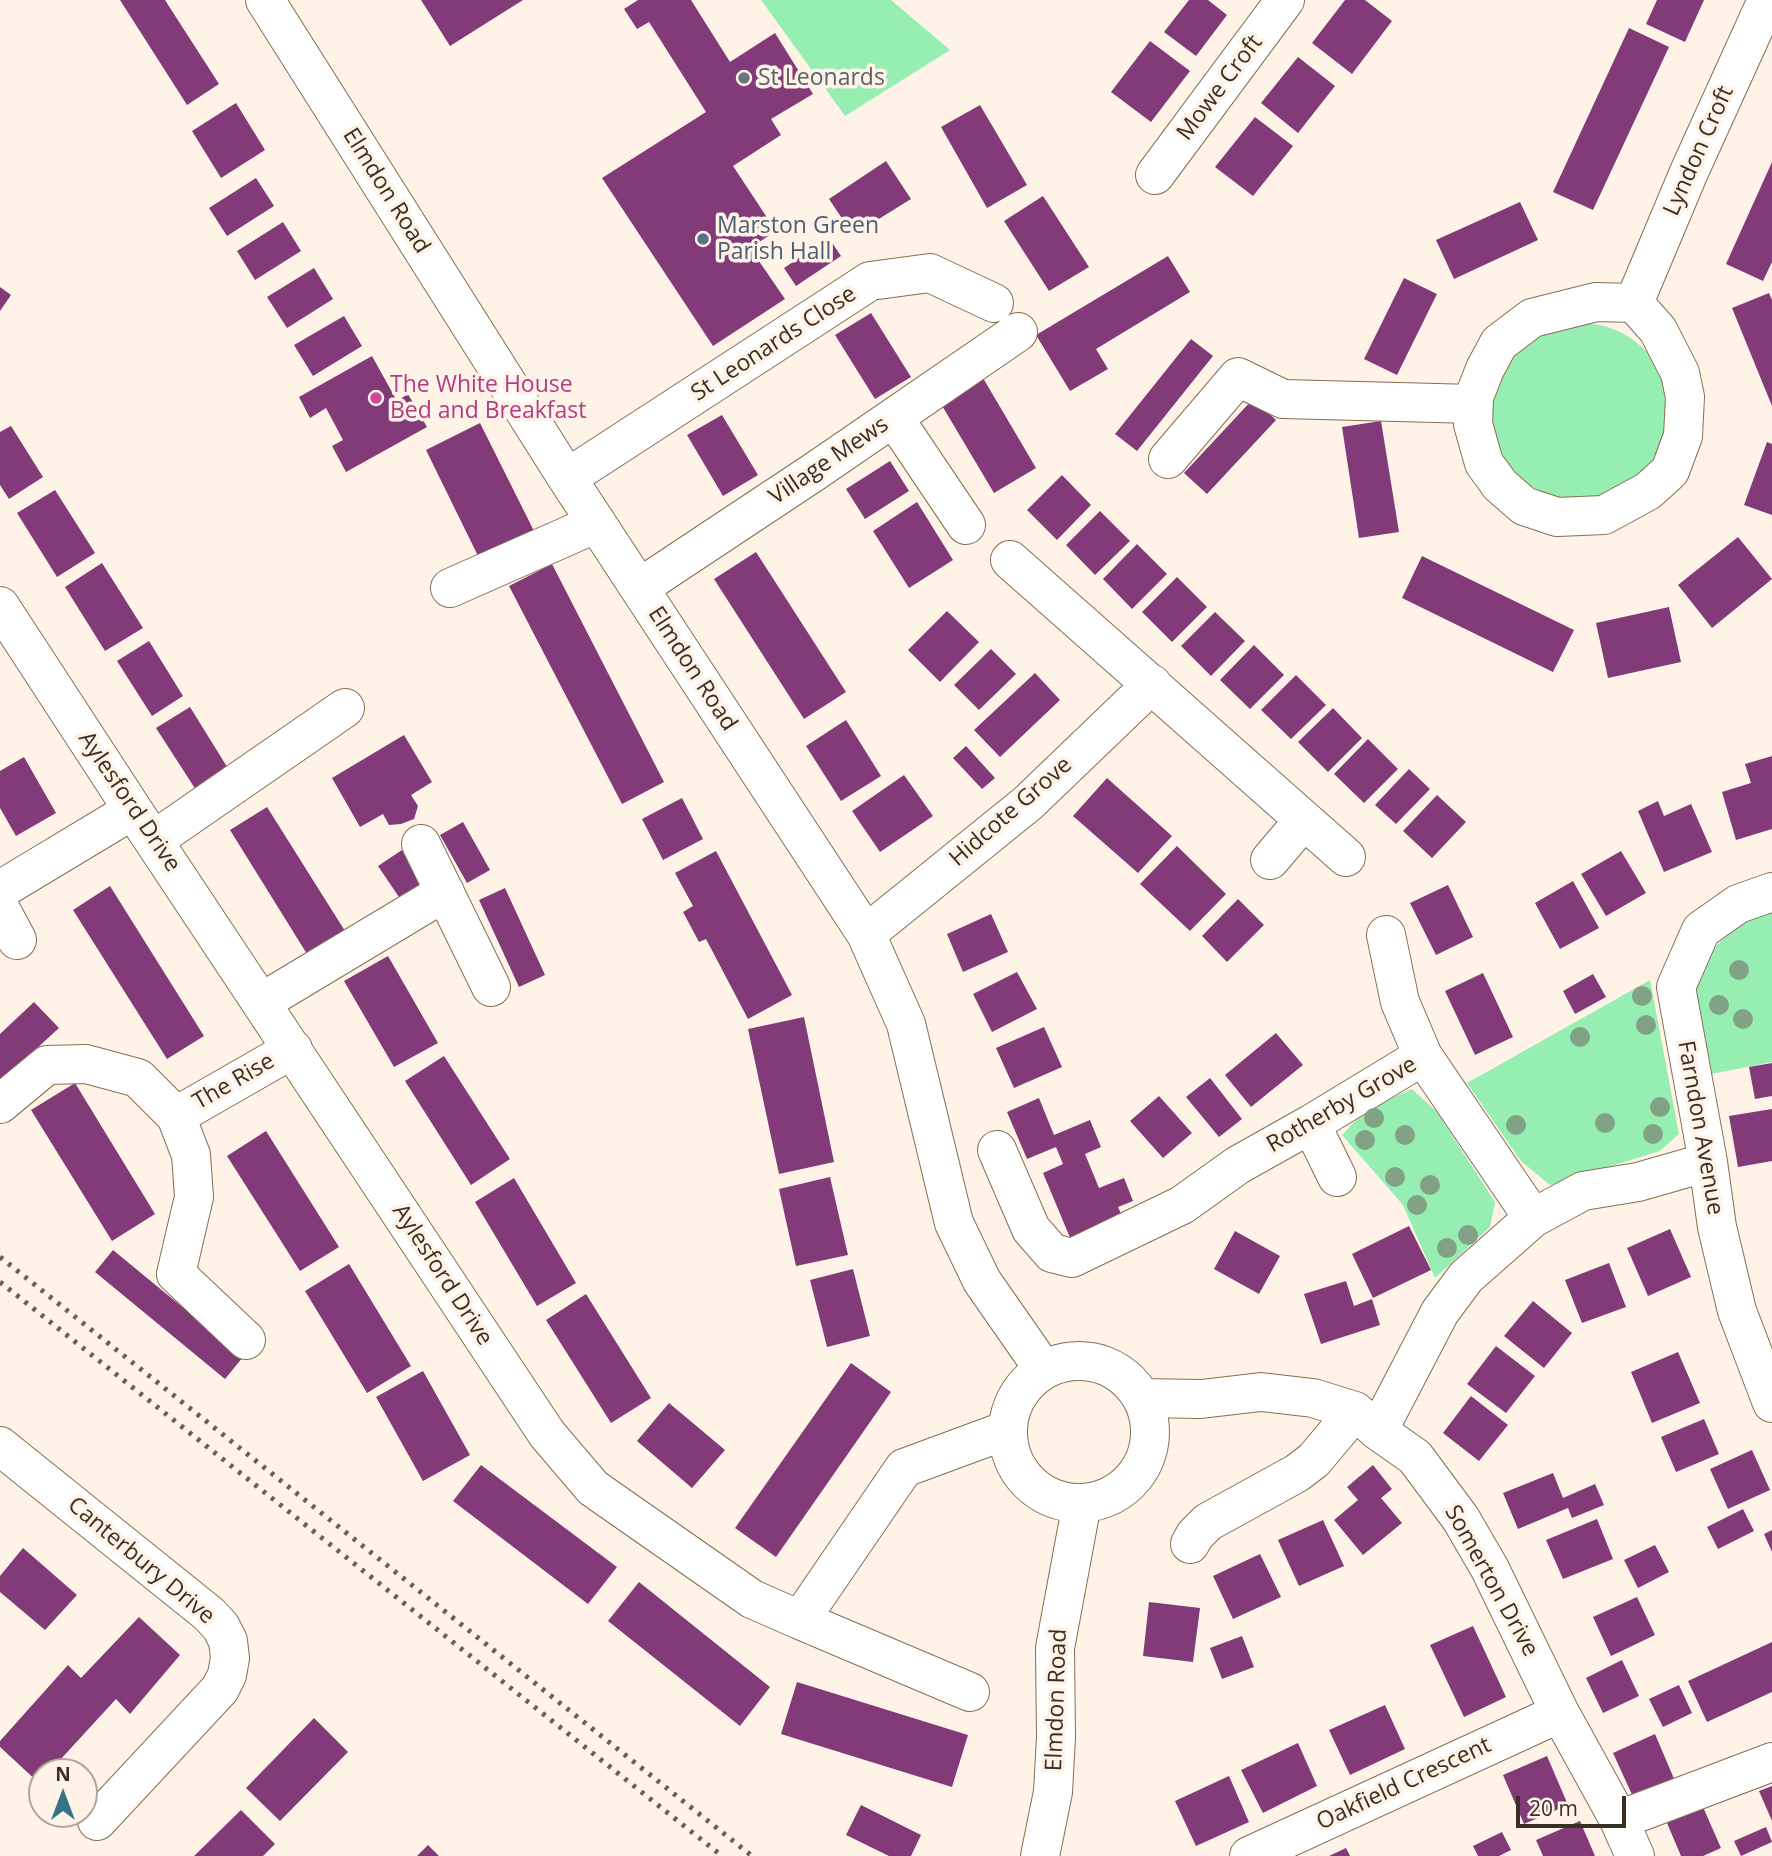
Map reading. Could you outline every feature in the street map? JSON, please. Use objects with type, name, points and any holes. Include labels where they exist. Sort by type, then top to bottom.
[{"type":"street","name":"Elmdon Road","points":[[265,0],[567,478],[866,934],[906,1024],[954,1223],[982,1281],[1044,1370]]},
{"type":"street","name":"Mowe Croft","points":[[1155,175],[1285,0]]},
{"type":"street","name":"Lyndon Croft","points":[[1634,303],[1689,172],[1767,0]]},
{"type":"street","name":"St Leonards Close","points":[[567,478],[870,281],[930,273],[994,303]]},
{"type":"street","points":[[1597,302],[1634,303],[1658,330],[1680,373],[1685,397],[1683,436],[1670,471],[1648,491],[1604,515],[1557,517],[1524,506],[1500,485],[1484,463],[1474,424],[1474,397],[1499,343],[1532,318],[1597,302]]},
{"type":"street","name":"Village Mews","points":[[639,588],[1018,332]]},
{"type":"street","points":[[1168,459],[1238,377],[1283,399],[1474,404]]},
{"type":"street","points":[[894,418],[966,524]]},
{"type":"street","points":[[450,588],[597,523]]},
{"type":"street","points":[[1010,560],[1346,857]]},
{"type":"street","name":"Aylesford Drive","points":[[0,606],[547,1434],[593,1488],[752,1599],[970,1692]]},
{"type":"street","name":"Hidcote Grove","points":[[866,934],[1028,803],[1152,684]]},
{"type":"street","points":[[0,890],[143,825],[345,708]]},
{"type":"street","points":[[1270,860],[1304,821]]},
{"type":"street","points":[[421,844],[491,988]]},
{"type":"street","points":[[262,1002],[445,892]]},
{"type":"street","name":"Farndon Avenue","points":[[1772,892],[1738,904],[1702,930],[1676,988],[1717,1227],[1737,1311],[1772,1403]]},
{"type":"street","points":[[1387,935],[1400,1002],[1423,1056]]},
{"type":"street","name":"The Rise","points":[[176,1116],[293,1049]]},
{"type":"street","name":"Rotherby Grove","points":[[997,1150],[1031,1229],[1052,1253],[1072,1258],[1182,1205],[1238,1165],[1423,1056],[1533,1218]]},
{"type":"street","name":"The Rise","points":[[0,1104],[47,1065],[86,1064],[138,1078],[176,1116],[191,1155],[194,1197],[176,1274],[246,1340]]},
{"type":"street","points":[[1311,1124],[1337,1177]]},
{"type":"street","points":[[1190,1544],[1208,1522],[1297,1473],[1366,1421],[1466,1277],[1533,1218],[1583,1191],[1638,1182],[1708,1163]]},
{"type":"street","points":[[1079,1360],[1108,1366],[1129,1380],[1142,1398],[1150,1423],[1146,1456],[1134,1478],[1123,1489],[1101,1500],[1082,1503],[1048,1496],[1024,1479],[1010,1451],[1007,1430],[1012,1405],[1025,1385],[1044,1370],[1079,1360]]},
{"type":"street","name":"Somerton Drive","points":[[1142,1398],[1201,1399],[1261,1392],[1313,1398],[1366,1421],[1415,1457],[1461,1519],[1490,1569],[1560,1713],[1619,1820],[1635,1856]]},
{"type":"street","points":[[800,1620],[904,1468],[1007,1430]]},
{"type":"street","name":"Canterbury Drive","points":[[0,1446],[209,1614],[228,1641],[230,1658],[227,1675],[220,1689],[98,1820]]},
{"type":"street","name":"Elmdon Road","points":[[1040,1856],[1054,1792],[1055,1648],[1082,1503]]},
{"type":"street","name":"Oakfield Crescent","points":[[1249,1856],[1560,1713]]},
{"type":"street","points":[[1619,1820],[1772,1762]]},
{"type":"green space","points":[[761,0],[891,0],[950,50],[845,116]]},
{"type":"green space","points":[[1581,323],[1615,330],[1644,349],[1663,378],[1670,412],[1663,446],[1644,475],[1615,494],[1581,501],[1547,494],[1518,475],[1499,446],[1492,412],[1499,378],[1518,349],[1547,330]]},
{"type":"green space","points":[[1772,912],[1772,1062],[1706,1075],[1695,993],[1707,955],[1741,921]]},
{"type":"green space","points":[[1650,980],[1679,1134],[1660,1151],[1550,1185],[1521,1161],[1467,1083]]},
{"type":"green space","points":[[1412,1089],[1437,1112],[1495,1202],[1490,1227],[1435,1278],[1403,1205],[1342,1135],[1367,1109]]},
{"type":"building","points":[[120,0],[165,0],[219,84],[187,105]]},
{"type":"building","points":[[421,0],[523,0],[450,46]]},
{"type":"building","points":[[638,0],[691,0],[730,62],[775,33],[813,94],[771,119],[781,135],[733,166],[776,231],[750,248],[785,299],[713,346],[602,178],[706,112],[649,22],[637,29],[624,9]]},
{"type":"building","points":[[1189,0],[1208,0],[1227,15],[1196,56],[1164,32]]},
{"type":"building","points":[[1345,0],[1365,0],[1392,21],[1352,74],[1312,43]]},
{"type":"building","points":[[1657,0],[1704,0],[1685,42],[1646,24]]},
{"type":"building","points":[[1629,28],[1669,47],[1593,210],[1553,192]]},
{"type":"building","points":[[1150,41],[1190,71],[1151,122],[1111,92]]},
{"type":"building","points":[[1298,57],[1335,86],[1298,133],[1261,103]]},
{"type":"building","points":[[236,103],[265,150],[221,178],[192,131]]},
{"type":"building","points":[[980,105],[1027,185],[987,208],[941,127]]},
{"type":"building","points":[[1255,117],[1293,146],[1253,196],[1215,167]]},
{"type":"building","points":[[886,161],[911,199],[853,235],[829,199]]},
{"type":"building","points":[[1772,162],[1772,262],[1763,281],[1726,264]]},
{"type":"building","points":[[256,178],[274,206],[227,236],[209,208]]},
{"type":"building","points":[[1043,196],[1089,267],[1049,291],[1004,221]]},
{"type":"building","points":[[1520,202],[1538,240],[1454,279],[1436,240]]},
{"type":"building","points":[[283,222],[301,251],[255,280],[237,251]]},
{"type":"building","points":[[829,238],[841,256],[796,286],[784,268]]},
{"type":"building","points":[[1168,256],[1190,292],[1096,349],[1108,369],[1070,391],[1036,335]]},
{"type":"building","points":[[314,268],[333,299],[287,328],[267,297]]},
{"type":"building","points":[[1404,278],[1437,294],[1397,375],[1364,359]]},
{"type":"building","points":[[0,287],[11,295],[0,311]]},
{"type":"building","points":[[1769,293],[1772,300],[1772,406],[1732,308]]},
{"type":"building","points":[[871,313],[911,377],[875,399],[835,335]]},
{"type":"building","points":[[344,316],[362,346],[313,376],[294,345]]},
{"type":"building","points":[[1191,339],[1213,356],[1137,451],[1115,434]]},
{"type":"building","points":[[372,356],[397,401],[408,394],[427,427],[346,472],[332,446],[343,440],[326,408],[310,418],[299,397]]},
{"type":"building","points":[[983,378],[1036,468],[994,493],[941,404]]},
{"type":"building","points":[[1253,399],[1276,420],[1207,494],[1184,473]]},
{"type":"building","points":[[722,415],[758,475],[723,496],[687,435]]},
{"type":"building","points":[[1381,421],[1399,532],[1359,538],[1342,427]]},
{"type":"building","points":[[480,423],[535,533],[480,560],[426,450]]},
{"type":"building","points":[[11,426],[43,477],[9,499],[0,485],[0,432]]},
{"type":"building","points":[[1767,442],[1772,444],[1772,515],[1744,505]]},
{"type":"building","points":[[890,461],[909,491],[865,519],[846,489]]},
{"type":"building","points":[[1062,475],[1091,505],[1057,540],[1027,510]]},
{"type":"building","points":[[55,490],[95,553],[57,577],[17,513]]},
{"type":"building","points":[[917,502],[953,560],[909,588],[873,531]]},
{"type":"building","points":[[1100,511],[1130,541],[1095,575],[1066,545]]},
{"type":"building","points":[[1738,537],[1772,579],[1712,628],[1678,585]]},
{"type":"building","points":[[1137,544],[1167,574],[1132,609],[1103,579]]},
{"type":"building","points":[[756,552],[846,692],[804,719],[714,579]]},
{"type":"building","points":[[1422,556],[1574,630],[1553,672],[1402,598]]},
{"type":"building","points":[[102,563],[143,628],[105,651],[65,587]]},
{"type":"building","points":[[552,564],[664,782],[622,804],[509,586]]},
{"type":"building","points":[[1177,577],[1207,607],[1172,642],[1142,612]]},
{"type":"building","points":[[1669,607],[1681,662],[1608,678],[1596,623]]},
{"type":"building","points":[[947,611],[979,642],[940,682],[908,650]]},
{"type":"building","points":[[1215,612],[1245,641],[1211,676],[1181,646]]},
{"type":"building","points":[[149,641],[183,696],[152,716],[117,661]]},
{"type":"building","points":[[1254,645],[1284,675],[1250,709],[1220,680]]},
{"type":"building","points":[[991,649],[1016,674],[979,710],[954,685]]},
{"type":"building","points":[[1035,673],[1060,700],[1000,757],[974,730]]},
{"type":"building","points":[[1296,675],[1326,705],[1291,739],[1261,710]]},
{"type":"building","points":[[190,707],[229,770],[196,790],[156,728]]},
{"type":"building","points":[[1333,708],[1362,738],[1328,772],[1298,742]]},
{"type":"building","points":[[846,720],[881,776],[841,801],[806,746]]},
{"type":"building","points":[[404,735],[432,782],[411,795],[418,806],[414,819],[389,825],[383,814],[360,827],[332,778]]},
{"type":"building","points":[[1368,739],[1398,769],[1364,803],[1334,774]]},
{"type":"building","points":[[966,746],[995,778],[982,789],[953,758]]},
{"type":"building","points":[[1772,756],[1772,829],[1736,840],[1722,792],[1751,783],[1745,764]]},
{"type":"building","points":[[24,757],[56,813],[16,836],[0,808],[0,771]]},
{"type":"building","points":[[1409,769],[1430,789],[1396,824],[1375,805]]},
{"type":"building","points":[[904,775],[933,816],[880,852],[852,811]]},
{"type":"building","points":[[1107,778],[1172,836],[1138,873],[1073,816]]},
{"type":"building","points":[[1437,795],[1466,822],[1432,858],[1403,831]]},
{"type":"building","points":[[682,798],[703,839],[663,860],[642,819]]},
{"type":"building","points":[[1658,801],[1664,816],[1691,804],[1712,852],[1664,872],[1638,811]]},
{"type":"building","points":[[267,807],[350,939],[312,962],[230,830]]},
{"type":"building","points":[[463,822],[490,870],[467,883],[440,835]]},
{"type":"building","points":[[1177,846],[1226,894],[1190,931],[1140,884]]},
{"type":"building","points":[[402,850],[428,887],[403,903],[378,866]]},
{"type":"building","points":[[716,851],[792,995],[748,1019],[706,939],[699,942],[683,912],[693,906],[675,873]]},
{"type":"building","points":[[1621,851],[1646,893],[1606,916],[1581,874]]},
{"type":"building","points":[[1573,881],[1599,928],[1560,949],[1535,903]]},
{"type":"building","points":[[1448,885],[1473,937],[1436,955],[1410,903]]},
{"type":"building","points":[[110,886],[204,1036],[167,1059],[73,910]]},
{"type":"building","points":[[505,888],[545,975],[519,987],[479,900]]},
{"type":"building","points":[[1238,899],[1264,925],[1227,962],[1202,936]]},
{"type":"building","points":[[991,914],[1008,952],[963,972],[947,934]]},
{"type":"building","points":[[388,956],[438,1043],[394,1067],[344,981]]},
{"type":"building","points":[[1017,972],[1037,1009],[992,1032],[973,994]]},
{"type":"building","points":[[1483,973],[1513,1037],[1475,1055],[1445,991]]},
{"type":"building","points":[[1593,974],[1606,997],[1575,1014],[1563,991]]},
{"type":"building","points":[[34,1002],[59,1028],[0,1082],[0,1034]]},
{"type":"building","points":[[804,1017],[834,1162],[779,1174],[748,1029]]},
{"type":"building","points":[[1044,1027],[1062,1067],[1014,1088],[996,1048]]},
{"type":"building","points":[[1276,1033],[1303,1065],[1251,1107],[1225,1075]]},
{"type":"building","points":[[444,1056],[510,1159],[471,1185],[405,1081]]},
{"type":"building","points":[[1772,1063],[1772,1096],[1755,1099],[1749,1067]]},
{"type":"building","points":[[1210,1078],[1242,1119],[1219,1137],[1186,1097]]},
{"type":"building","points":[[75,1083],[155,1214],[112,1241],[31,1110]]},
{"type":"building","points":[[1159,1096],[1192,1133],[1163,1158],[1130,1121]]},
{"type":"building","points":[[1039,1098],[1054,1135],[1090,1120],[1101,1147],[1085,1154],[1099,1188],[1124,1178],[1133,1201],[1118,1207],[1128,1229],[1076,1252],[1043,1173],[1063,1164],[1056,1147],[1027,1159],[1007,1112]]},
{"type":"building","points":[[1772,1109],[1772,1161],[1738,1167],[1729,1116]]},
{"type":"building","points":[[266,1131],[339,1247],[300,1271],[227,1156]]},
{"type":"building","points":[[830,1177],[848,1255],[796,1266],[779,1189]]},
{"type":"building","points":[[514,1178],[576,1283],[537,1306],[475,1202]]},
{"type":"building","points":[[1409,1226],[1431,1270],[1373,1298],[1352,1254]]},
{"type":"building","points":[[1670,1229],[1691,1277],[1648,1296],[1627,1248]]},
{"type":"building","points":[[1235,1231],[1280,1256],[1259,1294],[1214,1269]]},
{"type":"building","points":[[113,1250],[243,1357],[225,1379],[95,1272]]},
{"type":"building","points":[[1609,1263],[1626,1307],[1582,1323],[1565,1280]]},
{"type":"building","points":[[349,1264],[411,1366],[367,1393],[305,1291]]},
{"type":"building","points":[[853,1269],[870,1336],[827,1347],[810,1280]]},
{"type":"building","points":[[1346,1281],[1354,1306],[1372,1299],[1380,1325],[1321,1344],[1304,1294]]},
{"type":"building","points":[[586,1294],[651,1398],[611,1423],[546,1320]]},
{"type":"building","points":[[1533,1301],[1572,1333],[1544,1368],[1504,1336]]},
{"type":"building","points":[[1496,1346],[1535,1376],[1506,1413],[1467,1384]]},
{"type":"building","points":[[1678,1352],[1700,1403],[1652,1423],[1631,1372]]},
{"type":"building","points":[[851,1363],[891,1392],[776,1557],[735,1528]]},
{"type":"building","points":[[423,1371],[470,1455],[423,1481],[376,1397]]},
{"type":"building","points":[[1471,1396],[1508,1425],[1479,1461],[1443,1433]]},
{"type":"building","points":[[669,1403],[725,1450],[692,1488],[637,1441]]},
{"type":"building","points":[[1704,1419],[1719,1454],[1676,1472],[1661,1437]]},
{"type":"building","points":[[1752,1450],[1770,1490],[1728,1509],[1710,1469]]},
{"type":"building","points":[[481,1465],[617,1567],[588,1604],[453,1501]]},
{"type":"building","points":[[1373,1465],[1392,1489],[1381,1498],[1402,1523],[1363,1555],[1334,1520],[1358,1500],[1347,1487]]},
{"type":"building","points":[[1553,1473],[1563,1498],[1595,1484],[1604,1505],[1572,1518],[1568,1508],[1518,1529],[1503,1493]]},
{"type":"building","points":[[1743,1509],[1754,1531],[1718,1549],[1707,1527]]},
{"type":"building","points":[[1597,1519],[1613,1559],[1563,1579],[1546,1540]]},
{"type":"building","points":[[1323,1520],[1344,1566],[1299,1586],[1278,1540]]},
{"type":"building","points":[[1772,1530],[1772,1552],[1764,1534]]},
{"type":"building","points":[[1655,1545],[1669,1572],[1638,1588],[1624,1560]]},
{"type":"building","points":[[23,1548],[77,1595],[45,1630],[0,1592],[0,1576]]},
{"type":"building","points":[[1260,1554],[1281,1597],[1233,1619],[1213,1576]]},
{"type":"building","points":[[639,1582],[770,1687],[740,1726],[608,1621]]},
{"type":"building","points":[[1637,1597],[1655,1635],[1611,1656],[1593,1617]]},
{"type":"building","points":[[1149,1602],[1200,1608],[1193,1662],[1143,1656]]},
{"type":"building","points":[[139,1617],[180,1655],[130,1714],[116,1699],[62,1758],[28,1758],[28,1773],[0,1747],[0,1741],[68,1665],[81,1678]]},
{"type":"building","points":[[1473,1626],[1506,1697],[1464,1717],[1430,1645]]},
{"type":"building","points":[[1242,1636],[1254,1667],[1222,1679],[1210,1648]]},
{"type":"building","points":[[1772,1642],[1772,1692],[1707,1722],[1688,1681]]},
{"type":"building","points":[[1622,1660],[1639,1696],[1603,1713],[1586,1678]]},
{"type":"building","points":[[797,1682],[968,1735],[952,1787],[781,1734]]},
{"type":"building","points":[[1679,1685],[1692,1713],[1663,1727],[1649,1699]]},
{"type":"building","points":[[1385,1705],[1405,1749],[1350,1775],[1329,1730]]},
{"type":"building","points":[[314,1718],[348,1752],[280,1821],[246,1788]]},
{"type":"building","points":[[1655,1734],[1675,1781],[1634,1799],[1613,1753]]},
{"type":"building","points":[[1298,1743],[1317,1786],[1263,1813],[1241,1770]]},
{"type":"building","points":[[1547,1756],[1568,1805],[1524,1824],[1503,1775]]},
{"type":"building","points":[[1229,1776],[1249,1822],[1196,1846],[1175,1801]]},
{"type":"building","points":[[1772,1786],[1772,1821],[1759,1791]]},
{"type":"building","points":[[861,1805],[921,1835],[911,1856],[889,1856],[846,1835]]},
{"type":"building","points":[[1703,1807],[1721,1848],[1703,1856],[1681,1856],[1667,1823]]},
{"type":"building","points":[[241,1810],[275,1844],[263,1856],[194,1856]]},
{"type":"building","points":[[1580,1821],[1595,1856],[1543,1856],[1536,1840]]},
{"type":"building","points":[[1766,1827],[1772,1842],[1741,1856],[1734,1841]]},
{"type":"building","points":[[1502,1832],[1511,1850],[1499,1856],[1478,1856],[1473,1846]]},
{"type":"building","points":[[428,1845],[439,1856],[417,1856]]},
{"type":"building","points":[[1346,1848],[1350,1856],[1329,1856]]},
{"type":"railway","points":[[0,1257],[752,1856]]},
{"type":"railway","points":[[0,1282],[722,1856]]},
{"type":"place","name":"St Leonards","points":[[744,78]]},
{"type":"place","name":"Marston Green Parish Hall","points":[[703,239]]},
{"type":"place","name":"The White House Bed and Breakfast","points":[[376,398]]}]
